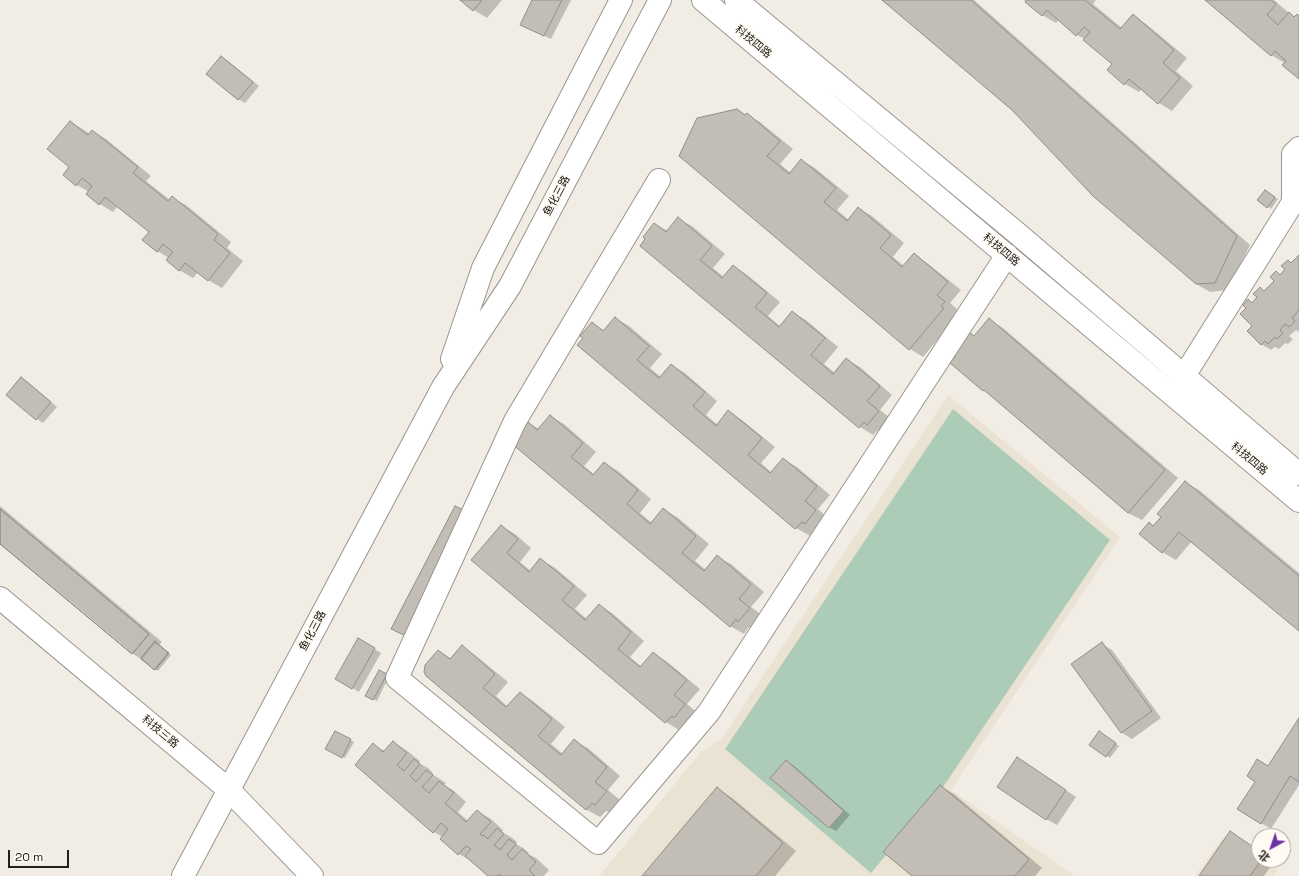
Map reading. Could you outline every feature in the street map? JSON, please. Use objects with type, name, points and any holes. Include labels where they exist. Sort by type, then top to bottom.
[{"type":"street","name":"鱼化三路","points":[[443,387],[483,268],[621,0]]},
{"type":"street","name":"鱼化三路","points":[[183,876],[443,387],[510,286],[660,0]]},
{"type":"street","name":"科技四路","points":[[703,0],[1299,501]]},
{"type":"street","name":"科技四路","points":[[736,0],[1018,234],[1299,474]]},
{"type":"street","points":[[1184,376],[1293,202],[1293,154],[1299,148]]},
{"type":"street","points":[[659,180],[514,421],[397,678],[598,843],[709,712],[1006,255]]},
{"type":"street","name":"科技三路","points":[[0,598],[229,790],[312,876]]},
{"type":"shaded area","points":[[948,395],[1120,537],[951,790],[1075,876],[599,876],[700,753],[722,738]]},
{"type":"shaded area","points":[[1224,836],[1251,853],[1251,868],[1274,868],[1277,870],[1274,876],[1195,876]]},
{"type":"green space","points":[[953,409],[1110,540],[943,787],[871,873],[725,749]]},
{"type":"building","points":[[460,0],[482,0],[473,11]]},
{"type":"building","points":[[532,0],[562,0],[544,36],[520,25]]},
{"type":"building","points":[[882,0],[971,0],[1237,236],[1215,283],[1196,284],[1093,196],[1012,110]]},
{"type":"building","points":[[1026,0],[1085,0],[1120,29],[1133,14],[1174,50],[1163,63],[1180,78],[1158,104],[1129,79],[1124,85],[1107,70],[1112,64],[1083,40],[1090,32],[1084,27],[1076,36],[1047,10],[1042,16],[1025,2]]},
{"type":"building","points":[[1205,0],[1271,0],[1276,4],[1267,15],[1278,25],[1289,12],[1294,17],[1297,14],[1299,16],[1299,79],[1282,65],[1286,61],[1275,51],[1271,56]]},
{"type":"building","points":[[221,56],[253,82],[238,100],[206,74]]},
{"type":"building","points":[[737,109],[745,115],[747,113],[780,141],[767,156],[789,174],[801,159],[836,188],[824,202],[847,221],[858,207],[891,235],[880,248],[902,267],[914,253],[948,282],[937,295],[945,302],[941,306],[944,308],[909,350],[679,156],[697,118]]},
{"type":"building","points":[[70,121],[88,135],[92,130],[138,167],[133,173],[168,201],[172,196],[218,234],[214,240],[230,253],[208,281],[185,263],[179,271],[166,260],[173,252],[163,244],[157,252],[142,240],[149,232],[105,197],[99,205],[86,194],[92,186],[82,178],[76,186],[63,175],[69,167],[47,149]]},
{"type":"building","points":[[1265,190],[1275,197],[1267,208],[1257,200]]},
{"type":"building","points":[[678,217],[712,246],[700,260],[722,278],[733,265],[767,293],[755,307],[779,327],[792,311],[825,338],[811,355],[833,374],[846,358],[880,386],[867,401],[879,411],[867,425],[864,422],[859,428],[640,246],[645,239],[643,237],[654,223],[666,232]]},
{"type":"building","points":[[1299,255],[1299,310],[1292,318],[1295,321],[1289,327],[1285,324],[1280,330],[1283,333],[1277,339],[1275,337],[1268,344],[1265,341],[1261,345],[1247,331],[1252,326],[1240,314],[1246,308],[1243,305],[1248,299],[1252,303],[1257,297],[1253,294],[1260,287],[1264,291],[1274,281],[1270,277],[1276,271],[1280,275],[1285,269],[1281,266],[1288,260],[1291,263]]},
{"type":"building","points":[[615,317],[649,346],[637,360],[659,378],[671,364],[705,392],[693,406],[716,426],[728,410],[762,438],[748,455],[770,473],[783,458],[817,486],[805,501],[816,510],[805,524],[802,522],[795,529],[577,345],[583,338],[580,336],[592,322],[603,331]]},
{"type":"building","points":[[989,318],[1165,470],[1128,513],[984,390],[983,391],[950,363],[956,355],[950,350],[967,330],[974,336]]},
{"type":"building","points":[[21,377],[51,402],[36,420],[6,395]]},
{"type":"building","points":[[550,415],[583,443],[571,457],[593,475],[604,462],[638,490],[627,504],[650,524],[663,508],[696,536],[682,553],[704,571],[717,555],[751,584],[739,599],[750,608],[738,622],[736,619],[730,627],[511,443],[526,420],[537,430]]},
{"type":"building","points":[[1185,481],[1299,576],[1299,631],[1179,532],[1162,553],[1139,534],[1149,522],[1153,526],[1161,517],[1157,514]]},
{"type":"building","points":[[455,506],[470,513],[406,636],[391,629]]},
{"type":"building","points":[[0,509],[149,634],[132,654],[0,544]]},
{"type":"building","points":[[0,509],[149,634],[132,654],[0,543]]},
{"type":"building","points":[[501,525],[518,539],[507,553],[529,572],[540,558],[574,586],[562,600],[585,620],[599,604],[631,632],[618,649],[640,667],[653,652],[687,680],[674,695],[685,704],[674,718],[672,716],[665,723],[471,560]]},
{"type":"building","points":[[358,638],[375,648],[352,689],[335,679]]},
{"type":"building","points":[[155,641],[168,653],[154,670],[141,658]]},
{"type":"building","points":[[155,642],[169,653],[155,670],[141,659]]},
{"type":"building","points":[[1102,642],[1152,711],[1121,733],[1071,664]]},
{"type":"building","points":[[462,645],[495,674],[483,688],[506,707],[520,692],[552,719],[538,736],[561,755],[574,739],[607,767],[595,782],[607,791],[595,805],[592,803],[586,810],[426,676],[424,672],[425,665],[438,650],[450,659]]},
{"type":"building","points":[[379,670],[387,674],[373,700],[365,696]]},
{"type":"building","points":[[1299,718],[1299,782],[1290,776],[1261,824],[1237,809],[1255,782],[1247,776],[1257,759],[1268,766]]},
{"type":"building","points":[[335,731],[351,739],[342,758],[325,749]]},
{"type":"building","points":[[1099,731],[1116,743],[1106,757],[1089,745]]},
{"type":"building","points":[[393,741],[407,753],[397,765],[404,771],[414,759],[420,764],[410,776],[416,782],[426,770],[433,775],[422,787],[429,793],[439,781],[454,793],[445,803],[466,822],[477,810],[491,822],[480,834],[482,836],[484,835],[488,839],[497,828],[504,834],[494,845],[500,850],[509,839],[516,844],[507,855],[512,860],[522,849],[536,862],[529,870],[535,876],[501,876],[499,874],[497,876],[488,876],[465,856],[471,849],[466,846],[458,855],[440,839],[448,829],[441,823],[433,833],[355,765],[373,743],[383,752]]},
{"type":"building","points":[[1017,757],[1066,790],[1046,820],[997,787]]},
{"type":"building","points":[[786,760],[844,811],[829,828],[770,778]]},
{"type":"building","points":[[940,785],[1029,859],[1015,876],[912,876],[883,852]]},
{"type":"building","points":[[717,787],[783,843],[756,876],[642,876]]},
{"type":"building","points":[[1230,831],[1251,845],[1251,868],[1256,868],[1250,876],[1199,876]]}]
